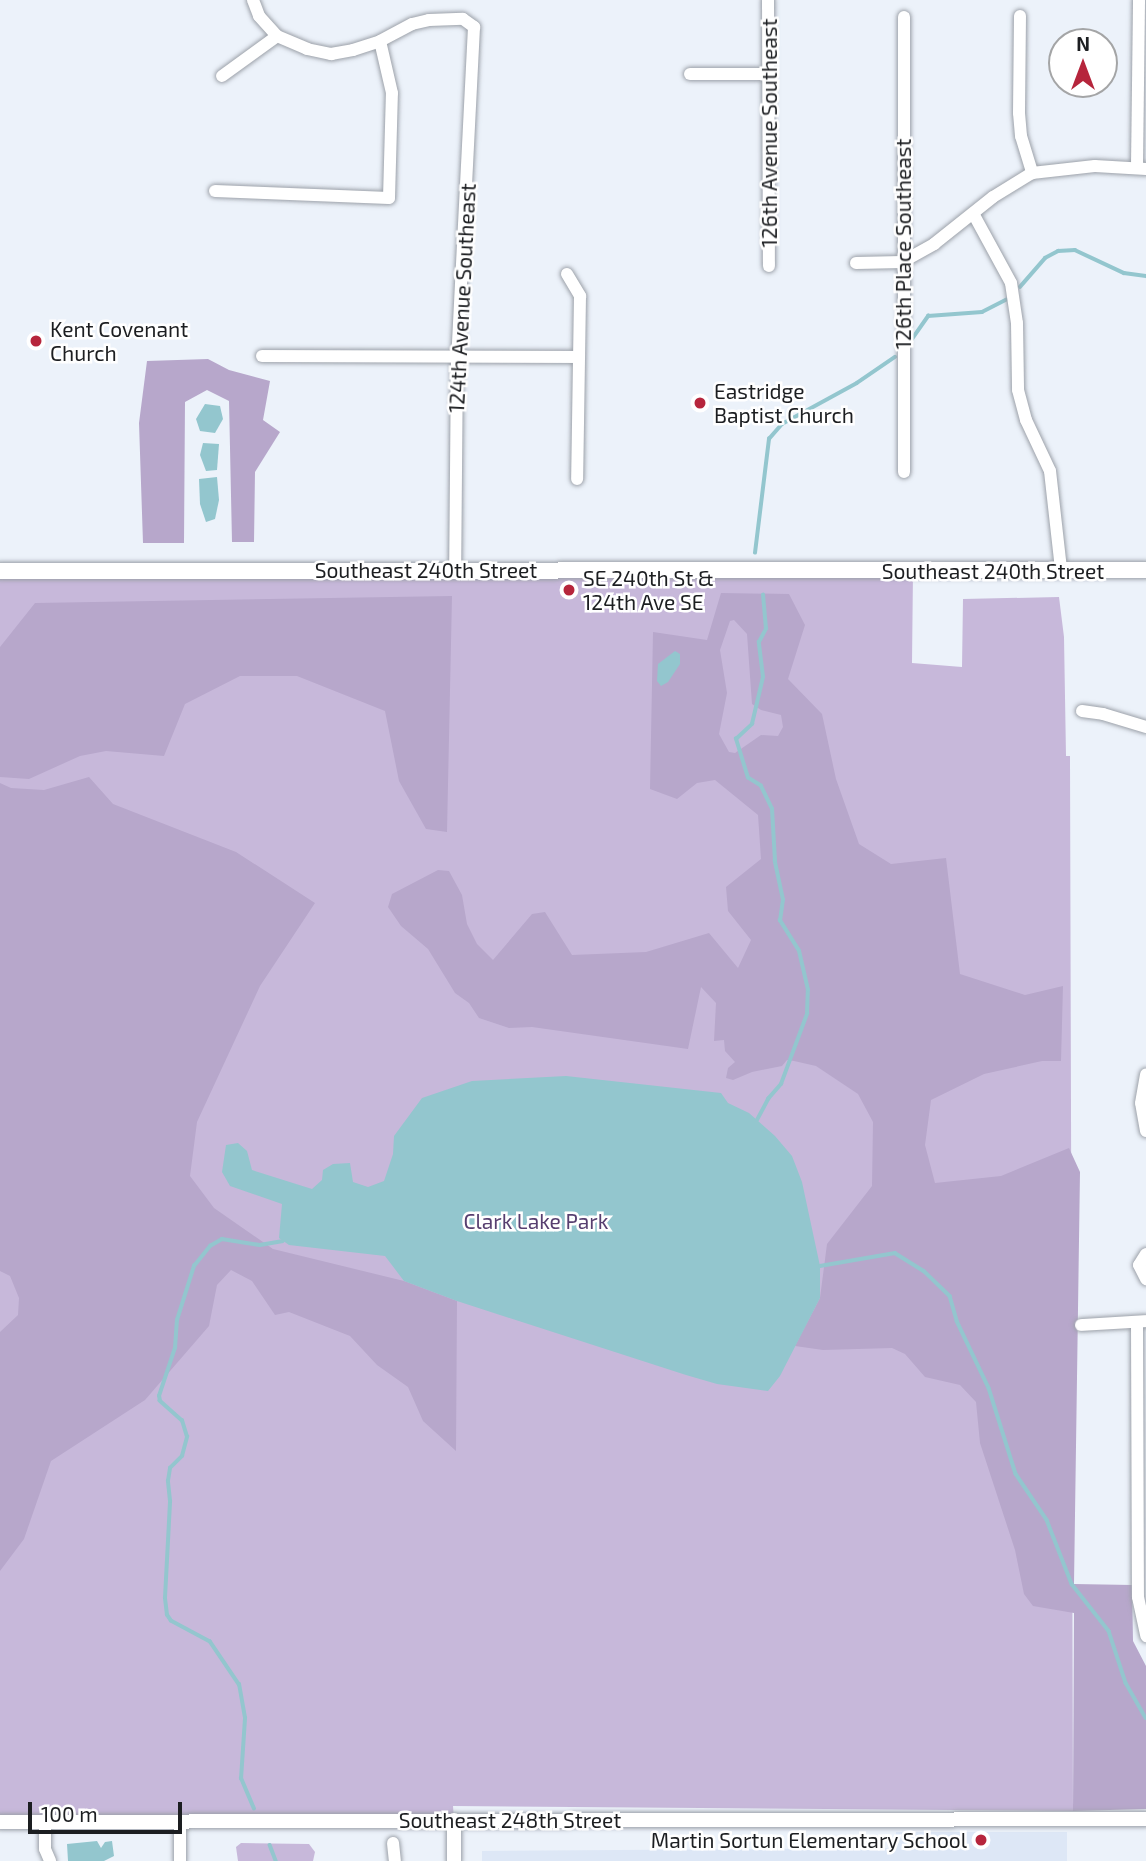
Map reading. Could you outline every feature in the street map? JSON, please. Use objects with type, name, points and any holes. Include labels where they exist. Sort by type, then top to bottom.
[{"type":"main road","name":"Southeast 240th Street","points":[[0,571],[1146,570]]},
{"type":"street","points":[[215,191],[389,198],[393,93],[380,41],[331,54],[307,49],[276,36],[259,16],[253,0]]},
{"type":"street","name":"126th Avenue Southeast","points":[[768,0],[769,266]]},
{"type":"street","points":[[856,262],[902,262],[934,244],[974,215],[993,197],[1032,173],[1058,167],[1141,167],[1139,0]]},
{"type":"street","points":[[1020,16],[1019,113],[1021,136],[1032,173]]},
{"type":"street","name":"126th Place Southeast","points":[[904,17],[904,472]]},
{"type":"street","name":"124th Avenue Southeast","points":[[380,41],[412,23],[429,20],[463,19],[474,27],[457,357],[455,570]]},
{"type":"street","points":[[222,76],[276,36]]},
{"type":"street","points":[[690,74],[769,74]]},
{"type":"street","points":[[974,215],[1011,283],[1017,323],[1018,390],[1026,421],[1050,471],[1061,569]]},
{"type":"street","points":[[567,274],[580,296],[577,479]]},
{"type":"street","points":[[262,356],[578,357]]},
{"type":"street","points":[[1082,711],[1103,714],[1146,727]]},
{"type":"street","points":[[1146,1074],[1141,1103],[1146,1132]]},
{"type":"street","points":[[1146,1254],[1139,1265],[1146,1279]]},
{"type":"street","points":[[1081,1325],[1142,1322],[1138,1597],[1146,1633]]},
{"type":"street","name":"Southeast 248th Street","points":[[0,1822],[1146,1819]]},
{"type":"street","points":[[454,1820],[454,1861]]},
{"type":"street","points":[[180,1821],[180,1861]]},
{"type":"street","points":[[45,1822],[45,1849],[50,1861]]},
{"type":"street","points":[[393,1843],[395,1861]]},
{"type":"shaded area","points":[[208,359],[229,370],[270,381],[263,420],[280,432],[255,472],[254,542],[232,542],[229,401],[207,390],[185,402],[184,543],[143,543],[139,423],[147,361]]},
{"type":"shaded area","points":[[721,593],[789,594],[805,625],[788,679],[822,714],[836,779],[859,844],[891,864],[946,858],[960,974],[1025,995],[1063,986],[1061,1061],[1042,1061],[984,1074],[931,1100],[925,1145],[935,1183],[1001,1176],[1069,1148],[1080,1172],[1074,1584],[1132,1585],[1133,1641],[1146,1666],[1146,1809],[1073,1811],[1074,1613],[1033,1606],[1024,1594],[1015,1550],[980,1443],[976,1402],[960,1385],[925,1377],[905,1354],[892,1348],[823,1350],[795,1346],[820,1298],[827,1244],[872,1186],[873,1122],[858,1094],[816,1066],[787,1060],[782,1066],[752,1072],[733,1080],[726,1078],[728,1068],[735,1062],[725,1051],[724,1040],[714,1041],[716,1003],[701,987],[688,1049],[532,1027],[509,1028],[479,1018],[469,1003],[455,993],[428,949],[401,926],[388,907],[392,894],[438,870],[449,871],[462,895],[467,924],[477,944],[493,960],[532,914],[545,912],[572,955],[646,952],[709,933],[738,968],[751,940],[728,911],[726,887],[761,859],[758,815],[715,780],[697,783],[677,799],[650,789],[653,632],[707,640]],"holes":[[[734,620],[747,634],[752,704],[761,710],[781,715],[783,727],[778,736],[761,735],[735,753],[729,752],[719,734],[727,693],[720,650],[730,621]]]},
{"type":"shaded area","points":[[452,596],[447,832],[426,829],[399,781],[385,711],[297,676],[240,676],[185,704],[164,756],[106,751],[80,756],[29,779],[0,777],[0,647],[35,603]]},
{"type":"shaded area","points":[[89,777],[113,804],[236,852],[315,903],[260,986],[197,1122],[190,1176],[214,1208],[273,1249],[404,1281],[457,1301],[456,1451],[423,1421],[408,1387],[377,1365],[350,1336],[289,1312],[275,1315],[252,1281],[231,1270],[217,1285],[209,1326],[145,1400],[51,1461],[24,1539],[0,1571],[0,1332],[18,1315],[19,1298],[10,1276],[0,1271],[0,783],[11,788],[44,790]]},
{"type":"shaded area","points":[[896,1832],[1067,1832],[1067,1861],[482,1861],[482,1851],[895,1848]]},
{"type":"green space","name":"Clark Lake Park","points":[[0,571],[913,572],[912,663],[962,667],[963,599],[1059,597],[1064,637],[1066,756],[1070,756],[1073,1811],[453,1806],[454,1820],[0,1822]]},
{"type":"green space","points":[[241,1843],[309,1844],[315,1852],[313,1861],[238,1861],[236,1847]]},
{"type":"water","points":[[205,404],[220,406],[223,419],[215,433],[200,431],[196,419]]},
{"type":"water","points":[[203,443],[219,444],[217,470],[206,471],[200,455]]},
{"type":"water","points":[[217,477],[219,500],[215,519],[206,522],[200,504],[199,479]]},
{"type":"water","points":[[675,651],[680,654],[680,664],[668,682],[661,686],[657,681],[658,664]]},
{"type":"water","points":[[566,1076],[721,1093],[728,1103],[749,1113],[775,1136],[792,1156],[802,1182],[820,1266],[820,1298],[780,1376],[768,1391],[717,1384],[457,1301],[404,1281],[385,1256],[289,1245],[279,1238],[282,1204],[230,1186],[222,1172],[226,1145],[238,1143],[247,1151],[252,1170],[312,1189],[322,1180],[323,1170],[333,1164],[350,1163],[353,1182],[368,1187],[384,1181],[393,1154],[394,1136],[422,1098],[472,1081]]},
{"type":"water","points":[[97,1841],[101,1848],[105,1842],[112,1841],[114,1856],[104,1861],[68,1861],[67,1844]]},
{"type":"waterway","points":[[1020,287],[1045,258],[1058,251],[1075,250],[1124,273],[1146,276]]},
{"type":"waterway","points":[[910,342],[928,316],[982,312],[1006,300]]},
{"type":"waterway","points":[[755,553],[769,439],[782,424],[857,383],[895,357]]},
{"type":"waterway","points":[[757,1120],[768,1099],[781,1084],[807,1014],[808,990],[799,951],[780,921],[783,900],[775,861],[772,809],[761,786],[748,778],[736,739],[752,724],[763,677],[759,642],[766,629],[763,595]]},
{"type":"waterway","points":[[254,1809],[241,1779],[245,1718],[239,1685],[210,1642],[171,1621],[167,1615],[165,1598],[170,1501],[168,1481],[170,1468],[182,1456],[187,1437],[182,1421],[160,1401],[159,1396],[175,1348],[177,1320],[194,1266],[210,1246],[222,1239],[260,1245],[283,1241]]},
{"type":"waterway","points":[[820,1266],[895,1253],[924,1271],[950,1296],[957,1321],[989,1388],[1016,1474],[1047,1520],[1072,1584],[1109,1631],[1126,1683],[1146,1718]]},
{"type":"waterway","points":[[270,1845],[276,1861]]},
{"type":"place","name":"Kent Covenant Church","points":[[36,341]]},
{"type":"place","name":"Eastridge Baptist Church","points":[[700,403]]},
{"type":"place","name":"SE 240th St & 124th Ave SE","points":[[569,590]]},
{"type":"place","name":"Martin Sortun Elementary School","points":[[981,1840]]}]
